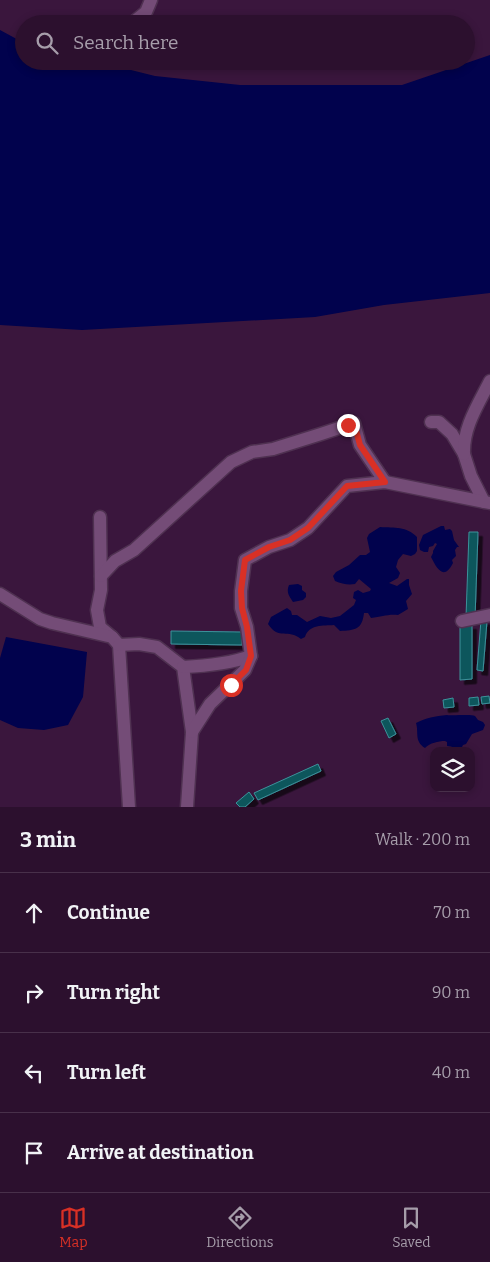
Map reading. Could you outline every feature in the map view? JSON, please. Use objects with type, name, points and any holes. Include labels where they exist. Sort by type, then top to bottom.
[{"type":"street","points":[[142,15],[146,12],[151,0]]},
{"type":"street","points":[[464,454],[464,442],[468,424],[490,381]]},
{"type":"street","points":[[431,422],[439,422],[452,434],[464,454],[471,476],[487,502]]},
{"type":"street","points":[[101,576],[115,561],[141,544],[231,462],[252,452],[273,449],[354,423],[360,445],[385,482]]},
{"type":"street","points":[[192,732],[210,704],[246,670],[251,656],[242,608],[241,591],[245,560],[269,547],[290,540],[308,528],[347,486],[385,482],[487,502]]},
{"type":"street","points":[[100,517],[101,590],[97,610],[100,627],[116,641],[129,807]]},
{"type":"street","points":[[0,594],[52,623],[127,644],[157,647],[183,667],[226,663],[251,656]]},
{"type":"street","points":[[462,622],[490,615]]},
{"type":"street","points":[[183,667],[192,732],[187,807]]},
{"type":"shaded area","points":[[0,30],[15,38],[15,70],[131,70],[155,76],[240,85],[402,85],[446,70],[475,70],[475,60],[490,55],[490,293],[384,305],[315,317],[82,330],[0,325]]},
{"type":"shaded area","points":[[444,526],[445,530],[450,529],[452,531],[454,540],[459,547],[455,550],[456,556],[452,560],[453,563],[450,568],[444,572],[438,569],[431,557],[437,544],[435,543],[429,547],[428,552],[420,550],[419,545],[423,535]]},
{"type":"shaded area","points":[[380,527],[404,529],[417,537],[417,551],[411,556],[403,554],[398,560],[396,567],[400,573],[398,578],[389,583],[397,586],[409,579],[412,594],[406,601],[408,609],[398,615],[371,618],[368,613],[364,613],[362,623],[354,629],[340,631],[334,625],[317,626],[301,639],[292,634],[276,632],[272,629],[268,624],[271,617],[287,608],[291,611],[292,615],[297,615],[307,622],[320,616],[331,618],[340,616],[354,605],[356,600],[353,598],[354,592],[358,590],[363,593],[370,591],[371,589],[359,579],[355,584],[345,584],[335,581],[333,576],[360,555],[366,555],[370,552],[367,538],[369,534]]},
{"type":"shaded area","points":[[298,584],[302,586],[306,597],[303,600],[293,602],[288,594],[288,587],[289,585]]},
{"type":"shaded area","points":[[6,637],[87,652],[83,697],[68,725],[44,730],[18,728],[0,720],[0,658]]},
{"type":"shaded area","points":[[447,715],[473,715],[485,725],[483,730],[472,734],[462,747],[447,746],[447,742],[440,741],[425,748],[419,743],[416,723]]},
{"type":"building","points":[[469,532],[478,532],[475,618],[466,617]]},
{"type":"building","points":[[481,620],[487,621],[483,671],[477,670]]},
{"type":"building","points":[[460,625],[472,625],[472,679],[460,680]]},
{"type":"building","points":[[171,631],[242,632],[242,645],[171,644]]},
{"type":"building","points":[[489,696],[490,703],[482,704],[481,697]]},
{"type":"building","points":[[478,697],[479,705],[469,706],[469,698]]},
{"type":"building","points":[[453,698],[454,707],[444,708],[443,700]]},
{"type":"building","points":[[388,718],[396,734],[389,738],[381,721]]},
{"type":"building","points":[[318,764],[321,771],[258,800],[254,793]]},
{"type":"building","points":[[249,792],[254,799],[245,807],[240,807],[236,803]]},
{"type":"route","points":[[231,685],[246,670],[251,656],[242,608],[241,591],[245,560],[269,547],[290,540],[308,528],[347,486],[385,482],[360,445],[354,423],[348,425]]}]
